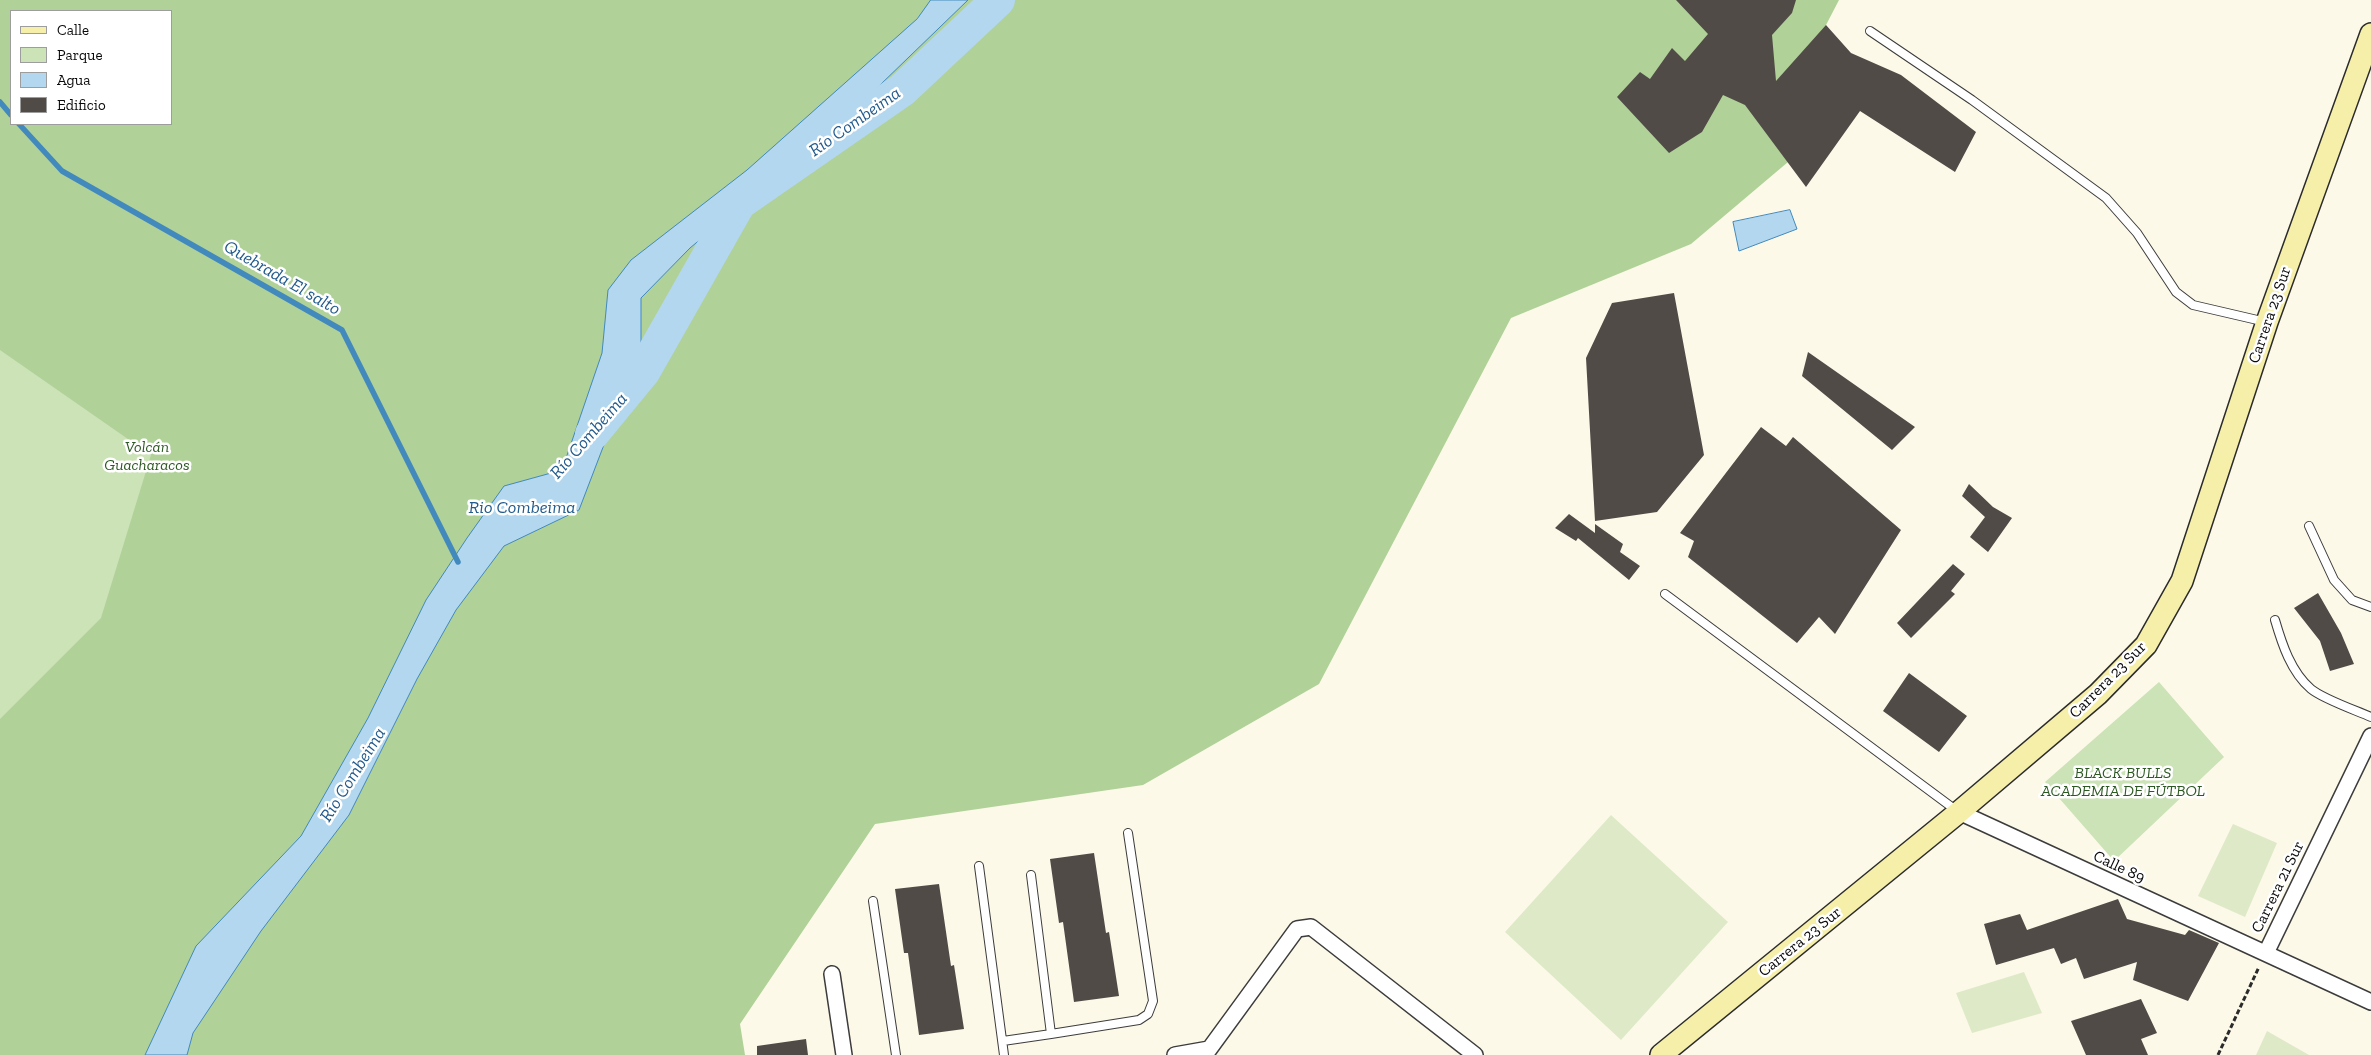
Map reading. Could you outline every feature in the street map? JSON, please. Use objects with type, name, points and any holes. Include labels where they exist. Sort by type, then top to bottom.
[{"type":"main road","name":"Carrera 23 Sur","points":[[1662,1055],[1958,812],[2098,694],[2146,645],[2182,582],[2267,322],[2371,34]]},
{"type":"street","name":"Carrera 21 Sur","points":[[2266,953],[2371,736]]},
{"type":"street","name":"Calle 89","points":[[1958,812],[2371,1002]]},
{"type":"street","points":[[1175,1055],[1207,1052],[1297,929],[1311,927],[1475,1055]]},
{"type":"street","points":[[832,974],[844,1055]]},
{"type":"lane","points":[[1870,31],[1972,100],[2106,198],[2137,233],[2176,292],[2193,305],[2267,322]]},
{"type":"lane","points":[[2309,526],[2334,580],[2352,600],[2371,607]]},
{"type":"lane","points":[[1664,594],[1958,812]]},
{"type":"lane","points":[[2275,620],[2283,647],[2298,675],[2311,689],[2371,717]]},
{"type":"lane","points":[[1003,1041],[1140,1020],[1148,1014],[1153,1001],[1128,833]]},
{"type":"lane","points":[[979,866],[1004,1055]]},
{"type":"lane","points":[[1030,874],[1051,1034]]},
{"type":"lane","points":[[873,901],[896,1055]]},
{"type":"path","name":"Carrera 21 Sur","points":[[2218,1055],[2266,953]]},
{"type":"green space","name":"Volcán Guacharacos","points":[[0,0],[169,0],[287,229],[0,918]]},
{"type":"green space","points":[[0,0],[1839,0],[1826,25],[1788,162],[1691,244],[1511,318],[1319,684],[1143,785],[875,824],[740,1024],[745,1055],[0,1055],[0,719],[101,618],[151,455],[0,350]]},
{"type":"green space","name":"BLACK BULLS ACADEMIA DE FÚTBOL","points":[[2159,682],[2224,757],[2114,861],[2045,782]]},
{"type":"green space","points":[[1611,815],[1728,922],[1621,1040],[1505,932]]},
{"type":"green space","points":[[2233,824],[2277,843],[2245,917],[2198,896]]},
{"type":"green space","points":[[2024,972],[2042,1013],[1972,1033],[1956,993]]},
{"type":"green space","points":[[2267,1031],[2309,1055],[2256,1055]]},
{"type":"water","name":"Rio Combeima","points":[[931,0],[968,0],[850,114],[690,248],[641,298],[641,348],[579,510],[504,546],[456,610],[417,679],[349,815],[261,931],[193,1033],[187,1055],[145,1055],[196,946],[301,836],[368,718],[426,600],[504,486],[562,470],[602,353],[608,290],[631,260],[747,170],[917,19]]},
{"type":"water","points":[[1790,210],[1797,229],[1739,251],[1733,222]]},
{"type":"building","points":[[1676,0],[1796,0],[1792,13],[1772,35],[1776,81],[1826,25],[1851,53],[1901,75],[1976,132],[1955,172],[1860,111],[1806,187],[1745,105],[1723,95],[1702,132],[1669,153],[1617,97],[1640,72],[1650,79],[1672,48],[1685,61],[1708,34]]},
{"type":"building","points":[[1674,293],[1704,455],[1657,512],[1595,521],[1586,358],[1612,303]]},
{"type":"building","points":[[1808,352],[1915,427],[1892,450],[1802,376]]},
{"type":"building","points":[[1761,427],[1786,446],[1793,437],[1901,530],[1835,634],[1819,617],[1797,643],[1688,557],[1694,541],[1680,533]]},
{"type":"building","points":[[1969,484],[1993,507],[2012,518],[1988,552],[1970,537],[1985,517],[1962,496]]},
{"type":"building","points":[[1569,514],[1595,533],[1595,524],[1623,544],[1620,552],[1640,566],[1629,580],[1578,538],[1576,541],[1555,528]]},
{"type":"building","points":[[1953,564],[1965,574],[1951,591],[1955,594],[1911,638],[1897,623]]},
{"type":"building","points":[[2318,593],[2341,633],[2354,664],[2330,671],[2320,641],[2294,608]]},
{"type":"building","points":[[1909,673],[1967,716],[1939,752],[1883,711]]},
{"type":"building","points":[[1094,853],[1106,933],[1109,932],[1119,996],[1074,1002],[1063,922],[1059,923],[1050,859]]},
{"type":"building","points":[[939,884],[951,966],[954,965],[964,1029],[919,1035],[908,953],[904,953],[895,889]]},
{"type":"building","points":[[2118,899],[2127,919],[2185,935],[2189,930],[2219,943],[2188,1001],[2133,980],[2137,962],[2084,979],[2076,958],[2061,964],[2054,948],[1996,965],[1984,924],[2020,914],[2027,930]]},
{"type":"building","points":[[2141,999],[2157,1033],[2141,1039],[2148,1055],[2086,1055],[2071,1021]]},
{"type":"building","points":[[806,1039],[808,1055],[757,1055],[757,1046]]},
{"type":"waterway","name":"Río Combeima","points":[[592,434],[643,372],[739,203],[902,90],[998,0]]},
{"type":"waterway","name":"Quebrada El salto","points":[[0,102],[10,114]]},
{"type":"waterway","name":"Quebrada El salto","points":[[20,125],[62,171],[342,330],[458,562]]}]
